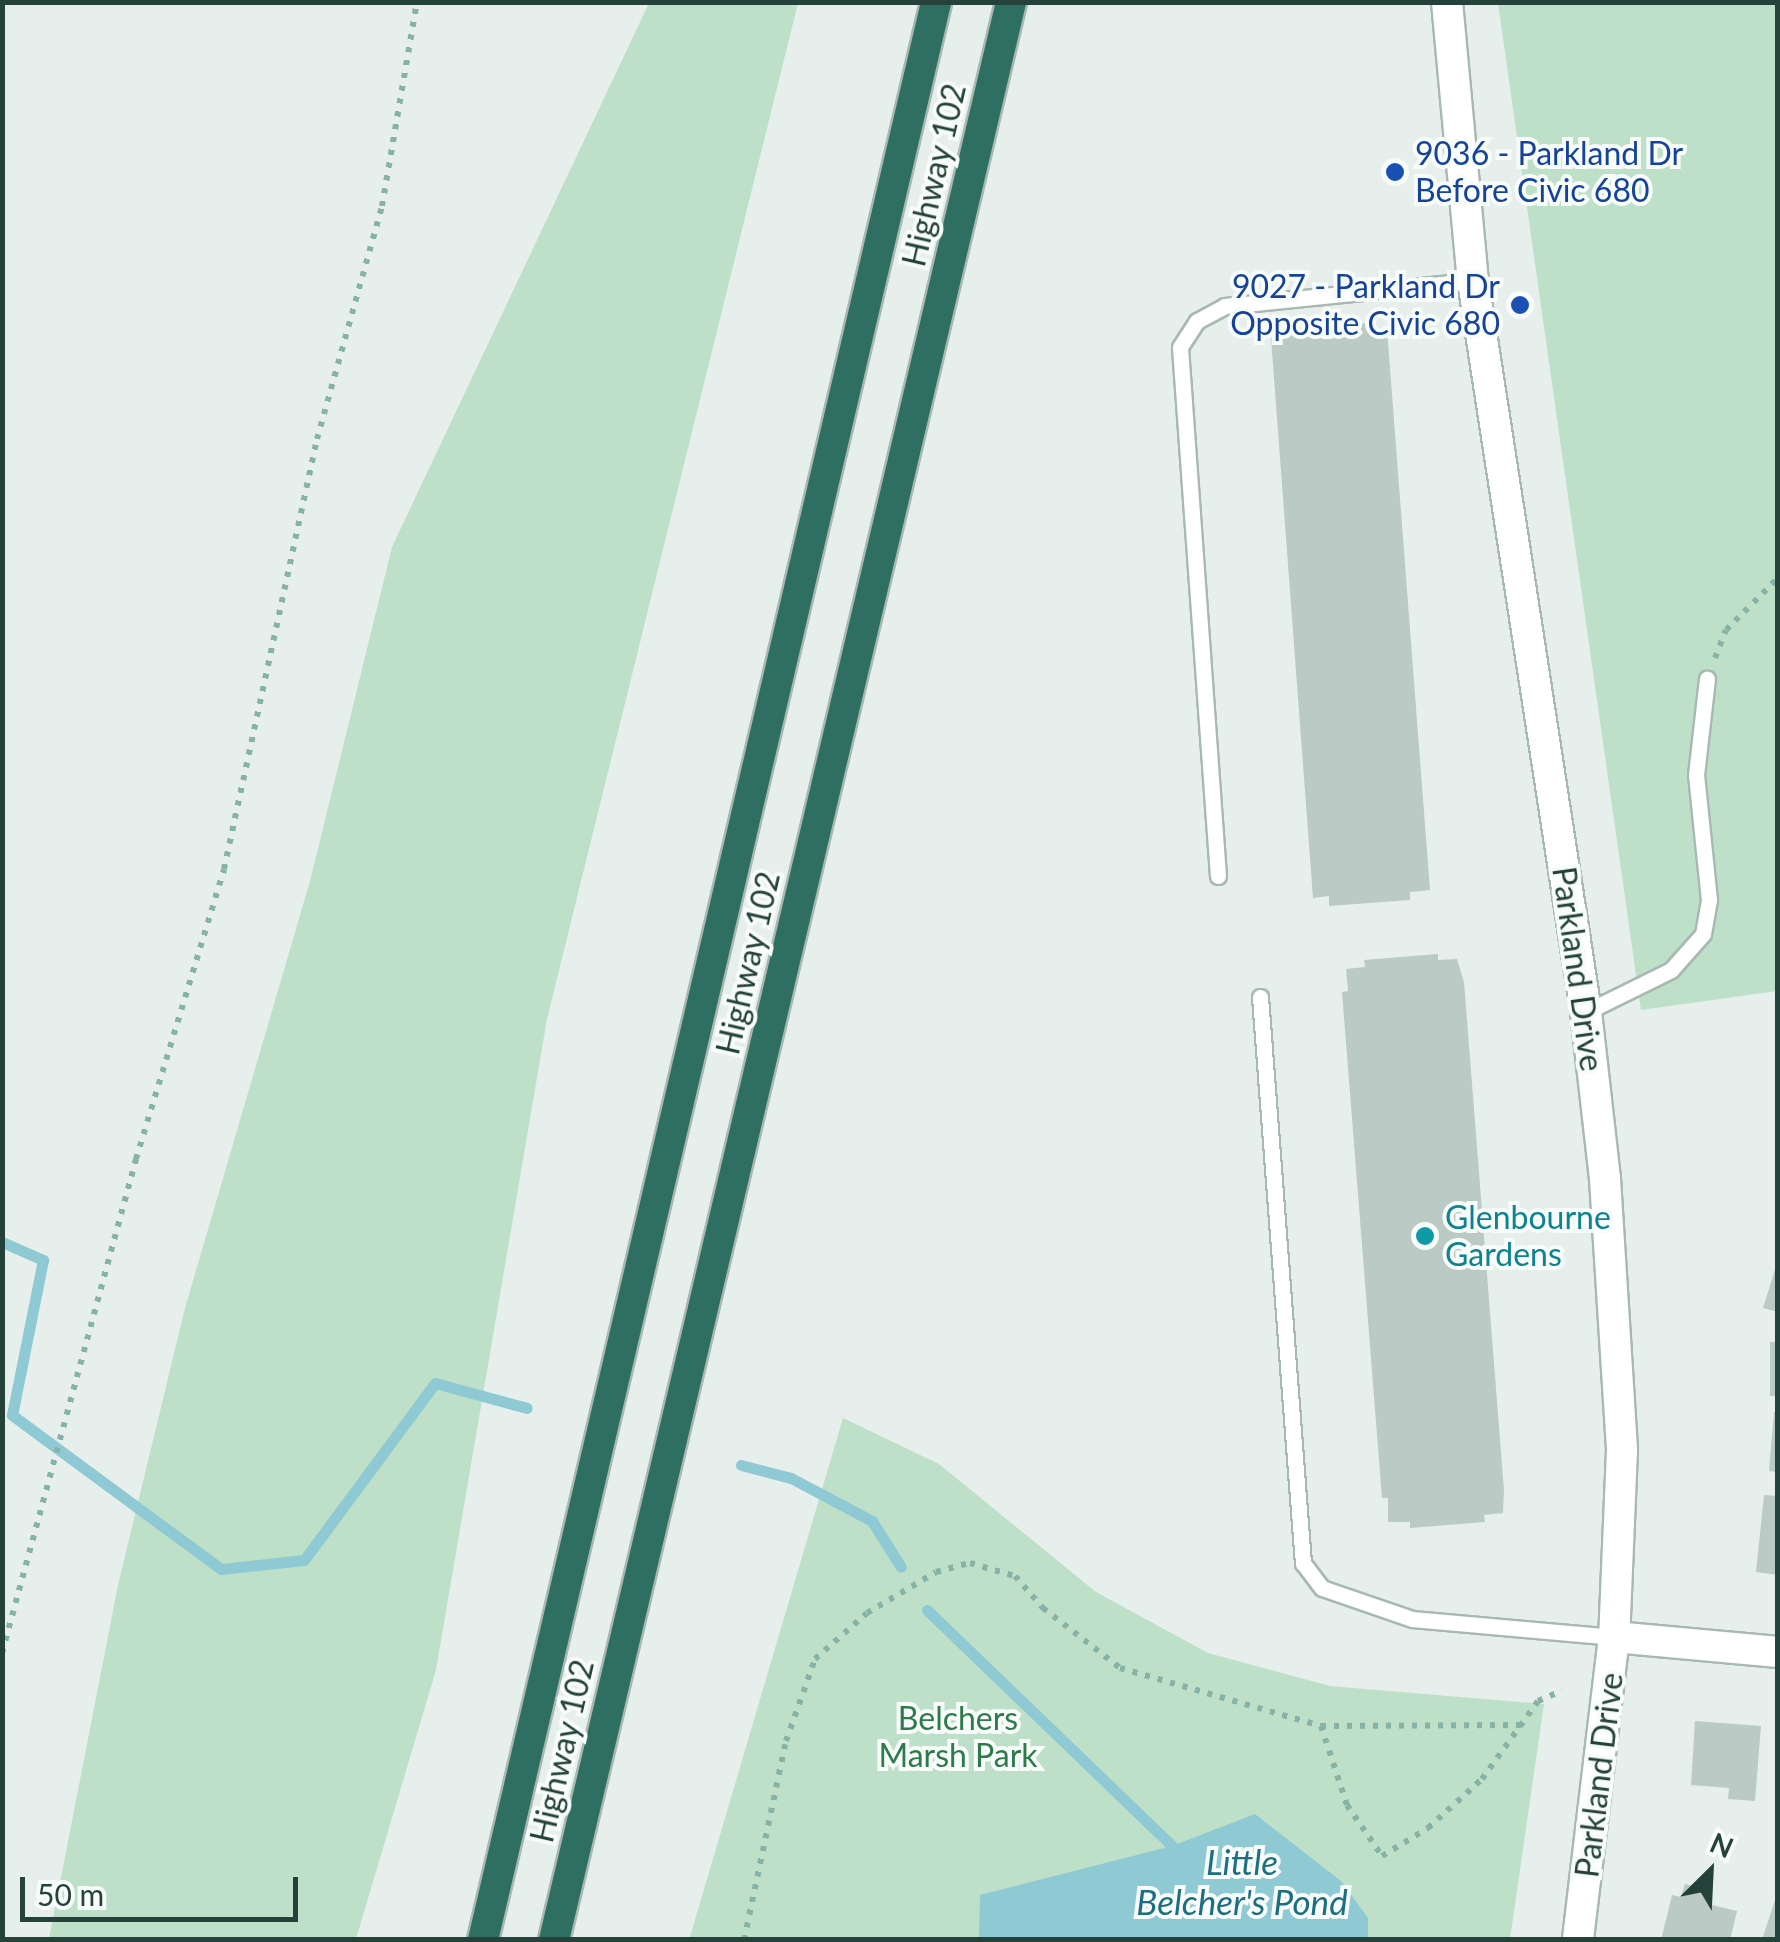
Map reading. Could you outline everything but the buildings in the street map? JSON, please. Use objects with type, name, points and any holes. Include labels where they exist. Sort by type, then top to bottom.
[{"type":"highway","name":"Highway 102","points":[[482,1940],[936,2]]},
{"type":"highway","name":"Highway 102","points":[[554,1940],[1011,2]]},
{"type":"street","name":"Parkland Drive","points":[[1448,2],[1473,281],[1586,1012],[1606,1179],[1622,1450],[1614,1637],[1578,1940]]},
{"type":"street","points":[[1614,1637],[1778,1652]]},
{"type":"lane","points":[[1218,876],[1180,347],[1197,322],[1225,306],[1473,281]]},
{"type":"lane","points":[[1586,1012],[1671,970],[1702,934],[1709,900],[1696,775],[1707,680]]},
{"type":"lane","points":[[1260,997],[1302,1563],[1322,1588],[1412,1619],[1614,1637]]},
{"type":"path","points":[[2,1653],[224,870],[317,439],[382,206],[417,2]]},
{"type":"path","points":[[1707,680],[1726,630],[1778,578]]},
{"type":"path","points":[[744,1940],[786,1740],[814,1660],[867,1613],[936,1572],[970,1563],[1015,1576],[1043,1608],[1120,1668],[1320,1726],[1522,1724]]},
{"type":"path","points":[[1320,1726],[1347,1806],[1382,1856],[1428,1828],[1482,1779],[1538,1702],[1562,1692]]},
{"type":"green space","points":[[649,3],[798,3],[547,1019],[436,1670],[356,1939],[49,1939],[118,1585],[185,1308],[310,881],[392,547]]},
{"type":"green space","points":[[1498,3],[1777,3],[1777,991],[1641,1010]]},
{"type":"green space","name":"Belchers Marsh Park","points":[[843,1418],[939,1464],[1096,1592],[1208,1653],[1330,1686],[1544,1704],[1510,1939],[689,1940]]},
{"type":"water","name":"Little Belcher's Pond","points":[[1255,1814],[1341,1881],[1368,1918],[1368,1939],[979,1939],[980,1895],[1172,1846]]},
{"type":"waterway","points":[[2,1242],[43,1260],[12,1415],[221,1569],[304,1560],[435,1383],[527,1408]]},
{"type":"waterway","points":[[741,1465],[791,1478],[872,1521],[901,1567]]},
{"type":"waterway","points":[[927,1610],[1172,1846]]},
{"type":"place","name":"9036 - Parkland Dr Before Civic 680","points":[[1395,172]]},
{"type":"place","name":"9027 - Parkland Dr Opposite Civic 680","points":[[1520,305]]},
{"type":"place","name":"Glenbourne Gardens","points":[[1425,1236]]}]
